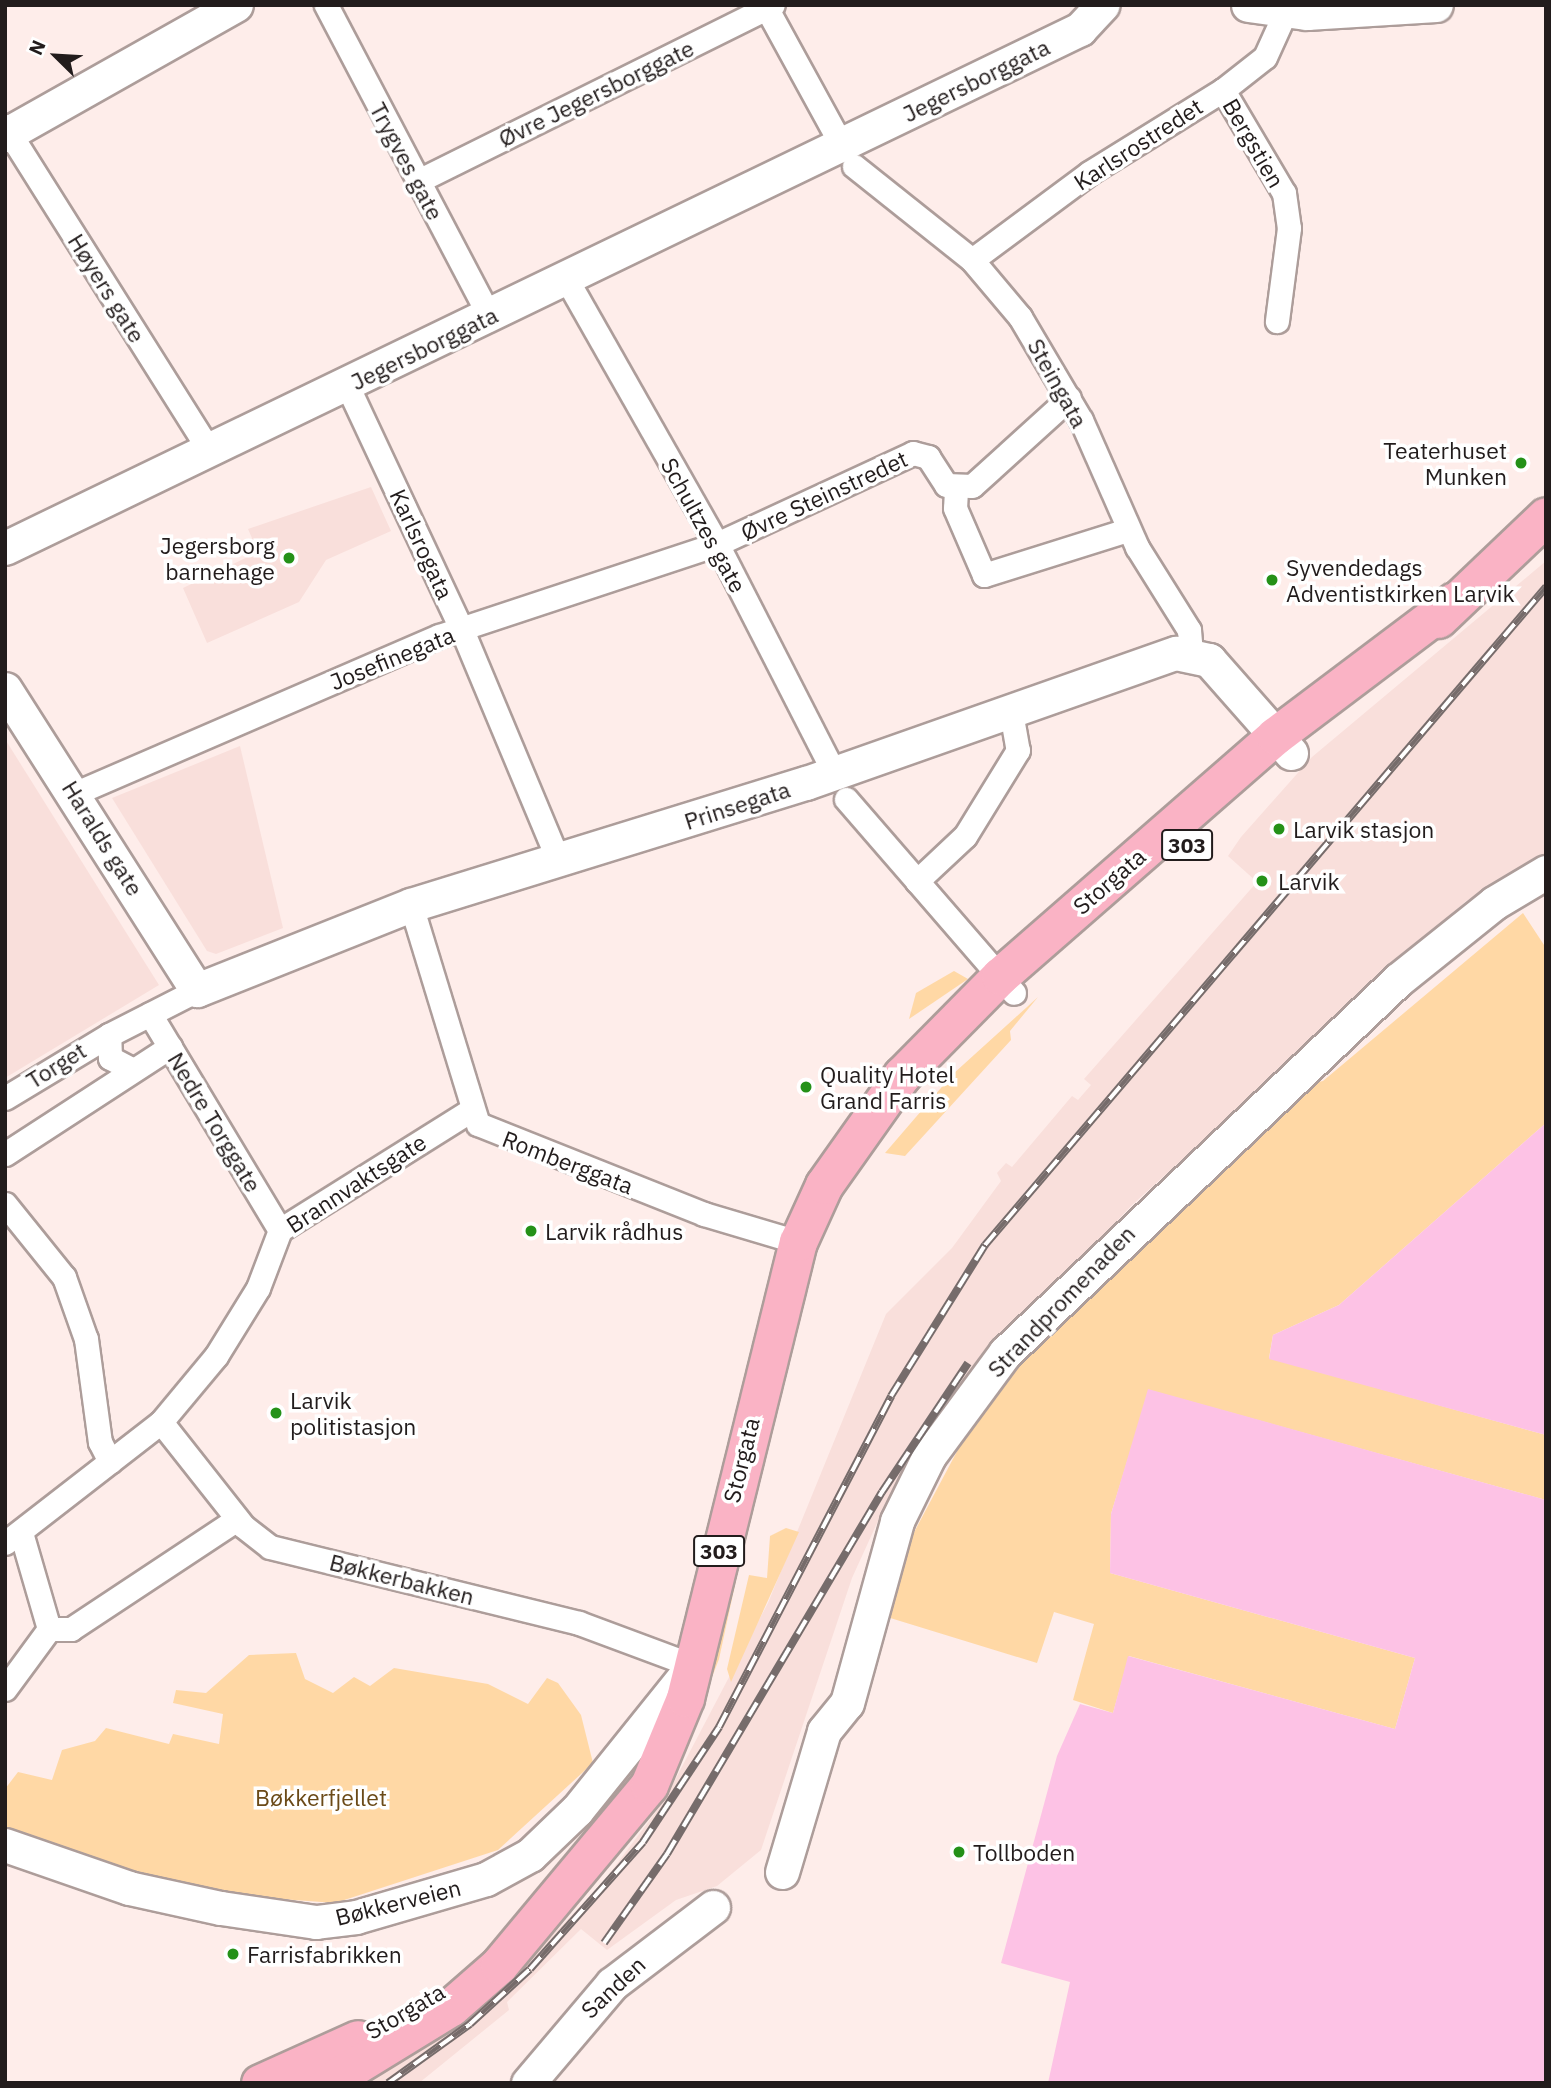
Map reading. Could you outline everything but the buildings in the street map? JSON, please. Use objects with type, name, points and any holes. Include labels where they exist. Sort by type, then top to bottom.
[{"type":"main road","points":[[7,131],[236,5]]},
{"type":"main road","name":"Jegersborggata","points":[[5,548],[489,316],[848,156],[1080,29],[1102,5]]},
{"type":"main road","points":[[1248,5],[1301,10],[1436,5]]},
{"type":"main road","name":"Storgata","points":[[327,2083],[451,2007],[539,1920],[617,1828],[663,1753],[691,1667],[798,1242],[824,1185],[928,1046],[1007,984],[1283,744],[1454,601],[1546,516]]},
{"type":"main road","points":[[1191,651],[1209,660],[1283,744]]},
{"type":"main road","name":"Prinsegata","points":[[197,990],[411,905],[558,860],[840,786],[1010,712],[1191,651]]},
{"type":"main road","name":"Haralds gate","points":[[5,689],[76,793],[197,990]]},
{"type":"main road","name":"Strandpromenaden","points":[[782,1872],[824,1731],[847,1703],[897,1521],[929,1456],[1005,1353],[1398,980],[1494,903],[1546,872]]},
{"type":"main road","name":"Bøkkerveien","points":[[5,1845],[129,1888],[221,1908],[316,1922],[356,1917],[486,1879],[530,1855],[624,1753],[691,1667]]},
{"type":"main road","points":[[624,1753],[637,1748],[663,1753]]},
{"type":"main road","name":"Sanden","points":[[528,2083],[612,1984],[713,1907]]},
{"type":"main road","name":"Storgata","points":[[260,2083],[413,2010],[539,1920]]},
{"type":"street","name":"Trygves gate","points":[[327,5],[489,316]]},
{"type":"street","name":"Øvre Jegersborggate","points":[[418,181],[770,7]]},
{"type":"street","points":[[770,7],[848,156]]},
{"type":"street","name":"Karlsrostredet","points":[[971,260],[1089,173],[1223,90],[1265,57],[1301,10]]},
{"type":"street","name":"Bergstien","points":[[1223,90],[1284,193],[1289,228],[1276,321]]},
{"type":"street","name":"Høyers gate","points":[[7,131],[210,451]]},
{"type":"street","name":"Steingata","points":[[848,156],[971,260],[1020,317],[1069,398],[1128,530],[1189,630],[1191,651]]},
{"type":"street","name":"Schultzes gate","points":[[567,280],[717,544],[840,786],[917,881],[1007,984]]},
{"type":"street","name":"Karlsrogata","points":[[347,385],[462,630],[558,860]]},
{"type":"street","points":[[1069,398],[993,470],[956,490],[955,508],[984,575],[1128,530]]},
{"type":"street","name":"Øvre Steinstredet","points":[[717,544],[913,453],[928,457],[956,490]]},
{"type":"street","name":"Josefinegata","points":[[76,793],[462,630],[717,544]]},
{"type":"street","points":[[917,881],[965,836],[1018,750],[1010,712]]},
{"type":"street","name":"Romberggata","points":[[411,905],[471,1110],[489,1132],[704,1214],[798,1242]]},
{"type":"street","name":"Prinsegata","points":[[150,1014],[197,990]]},
{"type":"street","name":"Torget","points":[[5,1098],[109,1035],[150,1014]]},
{"type":"street","name":"Nedre Torggate","points":[[150,1014],[280,1230]]},
{"type":"street","name":"Torget","points":[[109,1035],[110,1058],[133,1070]]},
{"type":"street","points":[[5,1154],[170,1047]]},
{"type":"street","name":"Brannvaktsgate","points":[[13,1539],[161,1422],[216,1356],[258,1288],[280,1230],[471,1110]]},
{"type":"street","points":[[9,1209],[64,1278],[86,1339],[100,1442],[110,1462]]},
{"type":"street","name":"Bøkkerbakken","points":[[161,1422],[237,1519],[270,1547],[579,1623],[691,1667]]},
{"type":"street","points":[[49,1629],[71,1629],[237,1519]]},
{"type":"street","points":[[13,1539],[49,1629]]},
{"type":"street","points":[[5,1689],[49,1629]]},
{"type":"shaded area","points":[[371,487],[391,531],[326,560],[299,602],[207,643],[183,588],[258,552],[248,529]]},
{"type":"shaded area","points":[[1546,561],[1546,856],[1466,901],[1131,1206],[961,1390],[888,1499],[852,1578],[761,1850],[717,1886],[676,1900],[607,1950],[581,1929],[507,2002],[509,2010],[419,2083],[365,2083],[452,2027],[512,1977],[601,1885],[664,1801],[768,1603],[886,1314],[952,1248],[1001,1181],[997,1173],[1006,1163],[1012,1167],[1072,1096],[1078,1100],[1091,1085],[1084,1079],[1257,882],[1228,856],[1241,837],[1312,757]]},
{"type":"shaded area","points":[[5,739],[159,985],[5,1078]]},
{"type":"shaded area","points":[[240,746],[283,928],[216,954],[207,951],[112,798]]},
{"type":"shaded area","points":[[1546,1123],[1546,1435],[1269,1359],[1273,1335],[1339,1305]]},
{"type":"shaded area","points":[[1148,1389],[1546,1500],[1546,2083],[1048,2083],[1070,1982],[1001,1963],[1057,1756],[1080,1704],[1113,1713],[1128,1656],[1395,1729],[1415,1658],[1110,1573],[1111,1514]]},
{"type":"green space","points":[[1523,913],[1546,948],[1546,1123],[1339,1305],[1273,1335],[1269,1358],[1546,1435],[1546,1500],[1149,1390],[1111,1514],[1110,1573],[1415,1658],[1395,1729],[1129,1656],[1113,1713],[1073,1700],[1094,1624],[1054,1612],[1037,1663],[887,1617],[903,1553],[979,1410],[1136,1242],[1304,1085],[1323,1081]]},
{"type":"green space","points":[[954,971],[968,979],[909,1019],[916,993]]},
{"type":"green space","points":[[1038,997],[1010,1031],[1011,1040],[905,1156],[885,1153],[953,1074]]},
{"type":"green space","points":[[760,1469],[719,1659],[695,1721]]},
{"type":"green space","points":[[786,1528],[799,1532],[731,1682],[727,1669],[749,1575],[767,1578],[770,1536]]},
{"type":"green space","name":"Bøkkerfjellet","points":[[296,1653],[305,1679],[333,1693],[354,1677],[370,1686],[394,1668],[488,1684],[528,1704],[547,1678],[558,1683],[581,1715],[593,1763],[498,1850],[335,1903],[227,1895],[94,1862],[5,1830],[5,1789],[18,1772],[52,1780],[62,1750],[95,1741],[106,1728],[169,1744],[173,1734],[219,1744],[223,1714],[173,1703],[176,1690],[206,1693],[249,1655]]},
{"type":"railway","points":[[388,2083],[470,2024],[530,1969],[643,1842],[719,1727],[891,1396],[985,1245],[1546,587]]},
{"type":"railway","points":[[604,1943],[667,1854],[882,1492],[968,1363]]},
{"type":"place","name":"Teaterhuset Munken","points":[[1521,463]]},
{"type":"place","name":"Jegersborg barnehage","points":[[289,558]]},
{"type":"place","name":"Syvendedags Adventistkirken Larvik","points":[[1272,580]]},
{"type":"place","name":"Larvik stasjon","points":[[1279,829]]},
{"type":"place","name":"Larvik","points":[[1262,881]]},
{"type":"place","name":"Quality Hotel Grand Farris","points":[[806,1087]]},
{"type":"place","name":"Larvik rådhus","points":[[531,1231]]},
{"type":"place","name":"Larvik politistasjon","points":[[276,1413]]},
{"type":"place","name":"Tollboden","points":[[959,1852]]},
{"type":"place","name":"Farrisfabrikken","points":[[233,1954]]}]
